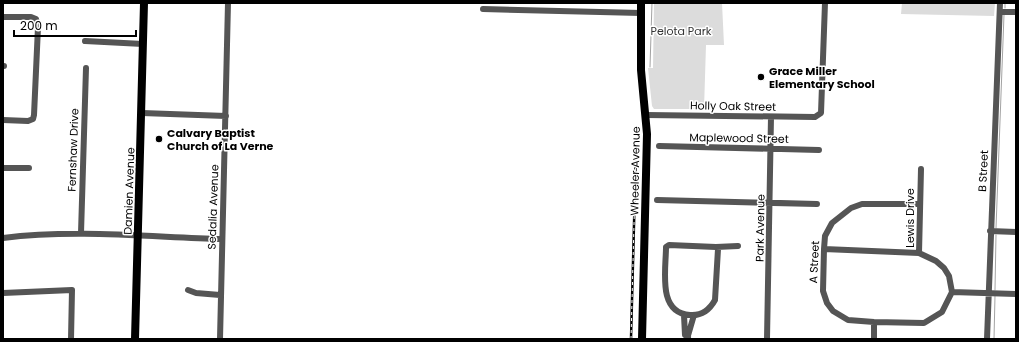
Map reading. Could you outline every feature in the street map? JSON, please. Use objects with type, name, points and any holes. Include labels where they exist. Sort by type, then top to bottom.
[{"type":"main road","name":"Damien Avenue","points":[[136,339],[144,3]]},
{"type":"main road","name":"Wheeler Avenue","points":[[641,3],[640,63],[647,134],[642,339]]},
{"type":"street","name":"Sedalia Avenue","points":[[220,339],[228,3]]},
{"type":"street","name":"Holly Oak Street","points":[[646,115],[771,117],[819,116],[821,113],[825,3]]},
{"type":"street","name":"B Street","points":[[987,339],[1000,3]]},
{"type":"street","points":[[483,9],[641,13]]},
{"type":"street","points":[[1000,12],[1016,12]]},
{"type":"street","points":[[3,17],[31,17],[36,19],[38,27],[33,119],[28,121],[3,120]]},
{"type":"street","points":[[84,41],[143,44]]},
{"type":"street","name":"Fernshaw Drive","points":[[81,234],[86,68]]},
{"type":"street","points":[[142,113],[226,116]]},
{"type":"street","name":"Park Avenue","points":[[767,339],[771,117]]},
{"type":"street","name":"Maplewood Street","points":[[659,146],[819,150]]},
{"type":"street","points":[[3,168],[29,168]]},
{"type":"street","name":"Lewis Drive","points":[[921,168],[919,253],[936,260],[949,276],[952,292]]},
{"type":"street","points":[[657,200],[817,204]]},
{"type":"street","name":"A Street","points":[[920,204],[862,204],[851,208],[842,214],[828,228],[825,236],[823,290],[827,302],[833,311],[848,320],[874,322],[924,322],[942,312],[952,292]]},
{"type":"street","points":[[990,231],[1016,232]]},
{"type":"street","points":[[3,238],[38,234],[81,234],[222,239]]},
{"type":"street","points":[[716,247],[718,249],[716,300],[706,311],[694,315],[684,315],[678,312],[670,305],[666,296],[666,247],[738,246]]},
{"type":"street","points":[[824,249],[919,253]]},
{"type":"street","points":[[3,293],[72,290],[71,339]]},
{"type":"street","points":[[188,290],[196,294],[220,295]]},
{"type":"street","points":[[952,292],[1016,294]]},
{"type":"street","points":[[684,315],[685,335],[687,338]]},
{"type":"street","points":[[687,338],[690,335],[691,322],[694,315]]},
{"type":"street","points":[[874,322],[874,339]]},
{"type":"green space","name":"Pelota Park","points":[[654,3],[722,3],[724,45],[706,45],[704,109],[654,109],[652,106],[648,68],[653,68]]},
{"type":"green space","points":[[902,3],[995,3],[994,16],[901,14]]},
{"type":"waterway","points":[[650,67],[652,3]]},
{"type":"waterway","points":[[1005,3],[1005,8]]},
{"type":"waterway","points":[[996,228],[1004,15]]},
{"type":"waterway","points":[[995,290],[996,235]]},
{"type":"waterway","points":[[994,339],[995,296]]},
{"type":"railway","points":[[631,339],[636,148]]},
{"type":"place","name":"Grace Miller Elementary School","points":[[761,77]]},
{"type":"place","name":"Calvary Baptist Church of La Verne","points":[[159,139]]}]
